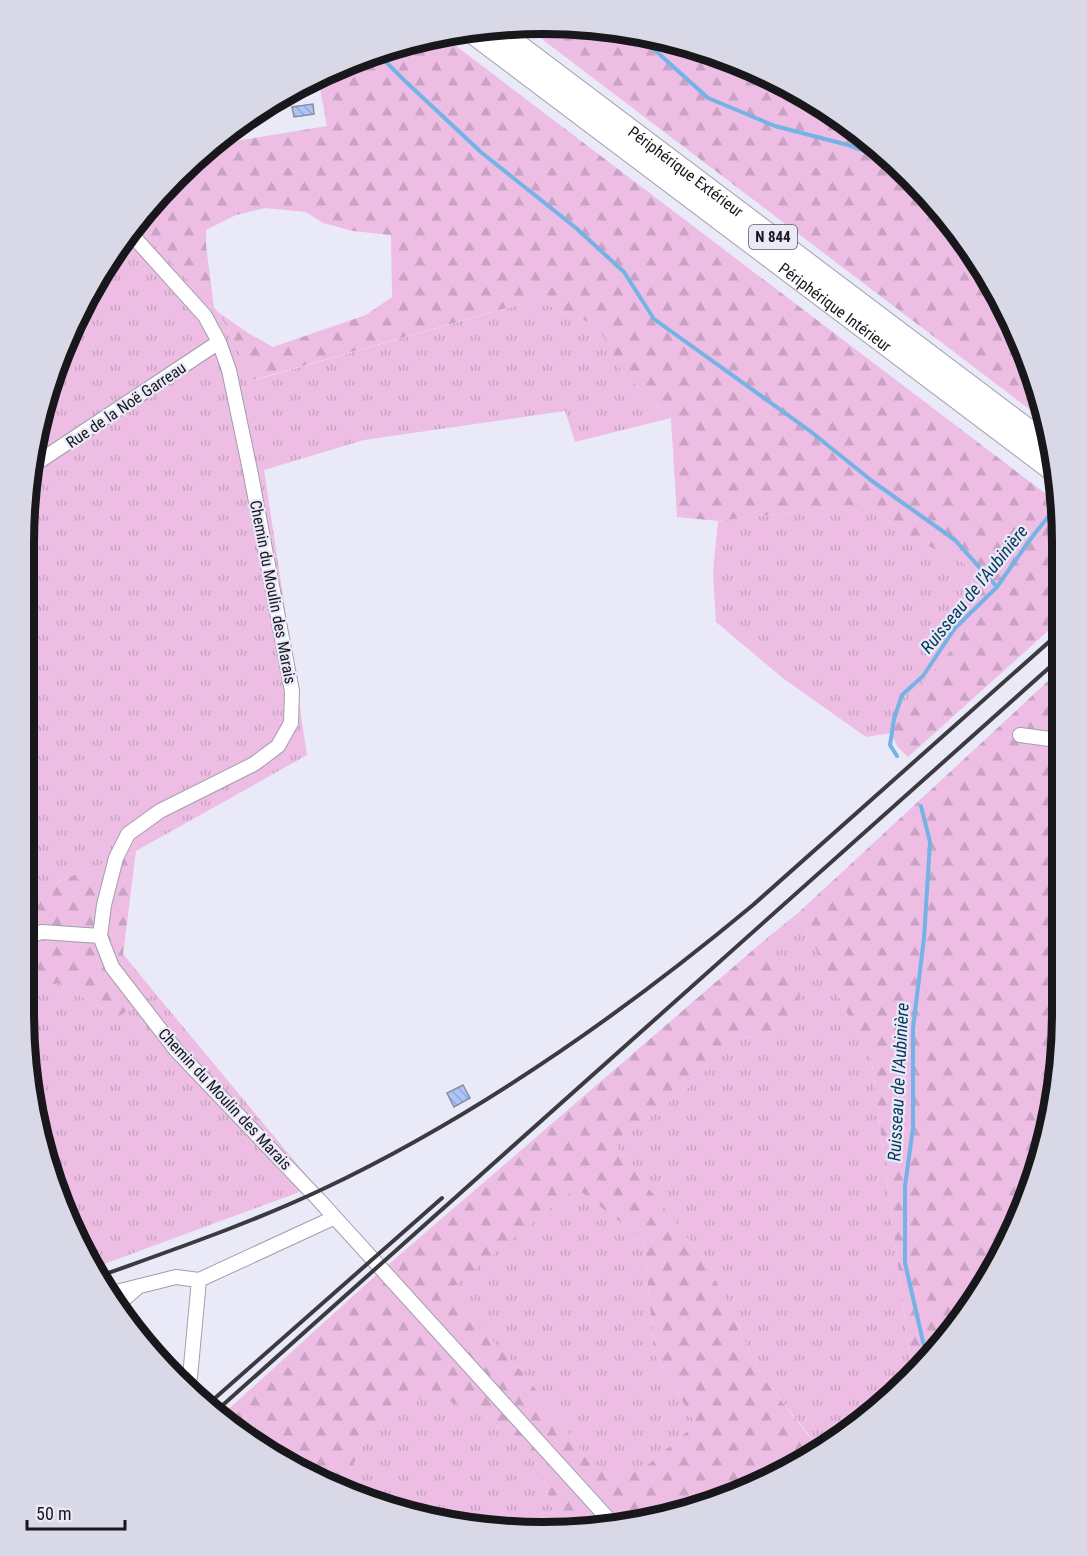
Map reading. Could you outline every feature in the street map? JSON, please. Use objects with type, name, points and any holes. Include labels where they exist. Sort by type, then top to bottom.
[{"type":"highway","name":"Périphérique Extérieur","points":[[507,36],[1042,440]]},
{"type":"highway","name":"Périphérique Intérieur","points":[[480,39],[1046,466]]},
{"type":"street","name":"Chemin du Moulin des Marais","points":[[136,239],[205,315],[219,342],[232,386],[276,605],[292,691],[291,723],[278,746],[254,764],[160,811],[128,834],[116,858],[104,905],[100,936],[112,967],[176,1050],[333,1216],[607,1517]]},
{"type":"street","name":"Rue de la Noë Garreau","points":[[42,460],[219,342]]},
{"type":"street","points":[[1020,735],[1052,738]]},
{"type":"street","points":[[34,934],[42,932],[100,936]]},
{"type":"street","points":[[118,1292],[176,1277],[199,1280],[284,1242],[333,1216]]},
{"type":"street","points":[[190,1377],[199,1280]]},
{"type":"street","points":[[124,1300],[140,1286]]},
{"type":"green space","points":[[536,34],[577,36],[643,44],[707,62],[769,87],[826,120],[853,140],[879,161],[926,208],[967,261],[1000,318],[1014,349],[1035,414]]},
{"type":"green space","points":[[452,43],[1050,497],[1052,627],[908,757],[897,746],[891,733],[896,712],[917,691],[956,644],[977,596],[965,563],[909,537],[868,503],[718,521],[677,517],[671,418],[622,372],[598,326],[535,300],[250,381],[237,344],[218,312],[273,347],[366,315],[392,297],[391,235],[353,231],[323,223],[306,212],[265,208],[236,215],[206,230],[214,308],[143,230],[184,184],[232,142],[327,126],[320,86],[380,62]]},
{"type":"green space","points":[[143,230],[218,312],[237,344],[251,381],[535,300],[599,326],[622,372],[671,418],[575,442],[565,411],[364,440],[264,470],[307,755],[136,851],[46,886],[34,883],[34,544],[39,477],[52,412],[73,349],[103,289]]},
{"type":"green space","points":[[868,503],[909,537],[965,563],[977,596],[956,644],[917,691],[896,712],[891,733],[866,737],[784,679],[716,622],[713,572],[718,521]]},
{"type":"green space","points":[[1052,677],[1052,1012],[1051,1046],[1043,1112],[1025,1176],[1000,1238],[967,1295],[911,1364],[872,1064],[798,913]]},
{"type":"green space","points":[[136,851],[123,954],[155,993],[118,1017],[58,983],[34,990],[34,883],[46,886]]},
{"type":"green space","points":[[798,913],[872,1064],[911,1364],[879,1395],[817,1442],[761,1375],[709,1266],[613,1142],[688,1088],[728,1042],[791,1026],[801,988],[760,944]]},
{"type":"green space","points":[[760,944],[801,988],[791,1026],[728,1042],[688,1088],[613,1142],[709,1266],[761,1375],[808,1435],[817,1442],[769,1469],[738,1483],[675,1504],[610,1517],[556,1521],[540,1466],[484,1414],[429,1394],[374,1422],[345,1481],[289,1453],[261,1436],[227,1410],[374,1277]],"holes":[[[576,1188],[644,1240],[654,1353],[696,1424],[639,1472],[597,1472],[525,1375],[447,1292]]]},
{"type":"green space","points":[[58,983],[118,1017],[155,993],[312,1182],[297,1193],[102,1265],[73,1207],[44,1112],[36,1046],[34,990]]},
{"type":"green space","points":[[576,1188],[644,1239],[654,1353],[696,1424],[639,1472],[597,1472],[525,1375],[446,1292]]},
{"type":"green space","points":[[428,1393],[484,1414],[540,1466],[556,1521],[510,1520],[444,1512],[412,1504],[345,1481],[374,1422]]},
{"type":"building","points":[[313,104],[314,114],[294,117],[292,107]]},
{"type":"building","points":[[463,1085],[470,1098],[454,1107],[447,1093]]},
{"type":"waterway","points":[[650,46],[708,98],[775,126],[848,145],[869,153]]},
{"type":"waterway","points":[[385,61],[482,153],[576,228],[624,272],[654,319],[810,431],[872,481],[955,540],[997,587]]},
{"type":"waterway","name":"Ruisseau de l'Aubinière","points":[[897,756],[890,745],[894,719],[902,695],[923,676],[955,628],[997,587],[1051,513]]},
{"type":"waterway","name":"Ruisseau de l'Aubinière","points":[[921,806],[930,842],[924,938],[913,1028],[913,1128],[905,1186],[905,1263],[925,1349]]},
{"type":"railway","points":[[107,1274],[185,1246],[323,1189],[437,1129],[493,1096],[547,1060],[652,985],[753,905],[1052,639]]},
{"type":"railway","points":[[222,1406],[1052,665]]},
{"type":"railway","points":[[213,1399],[442,1198]]}]
